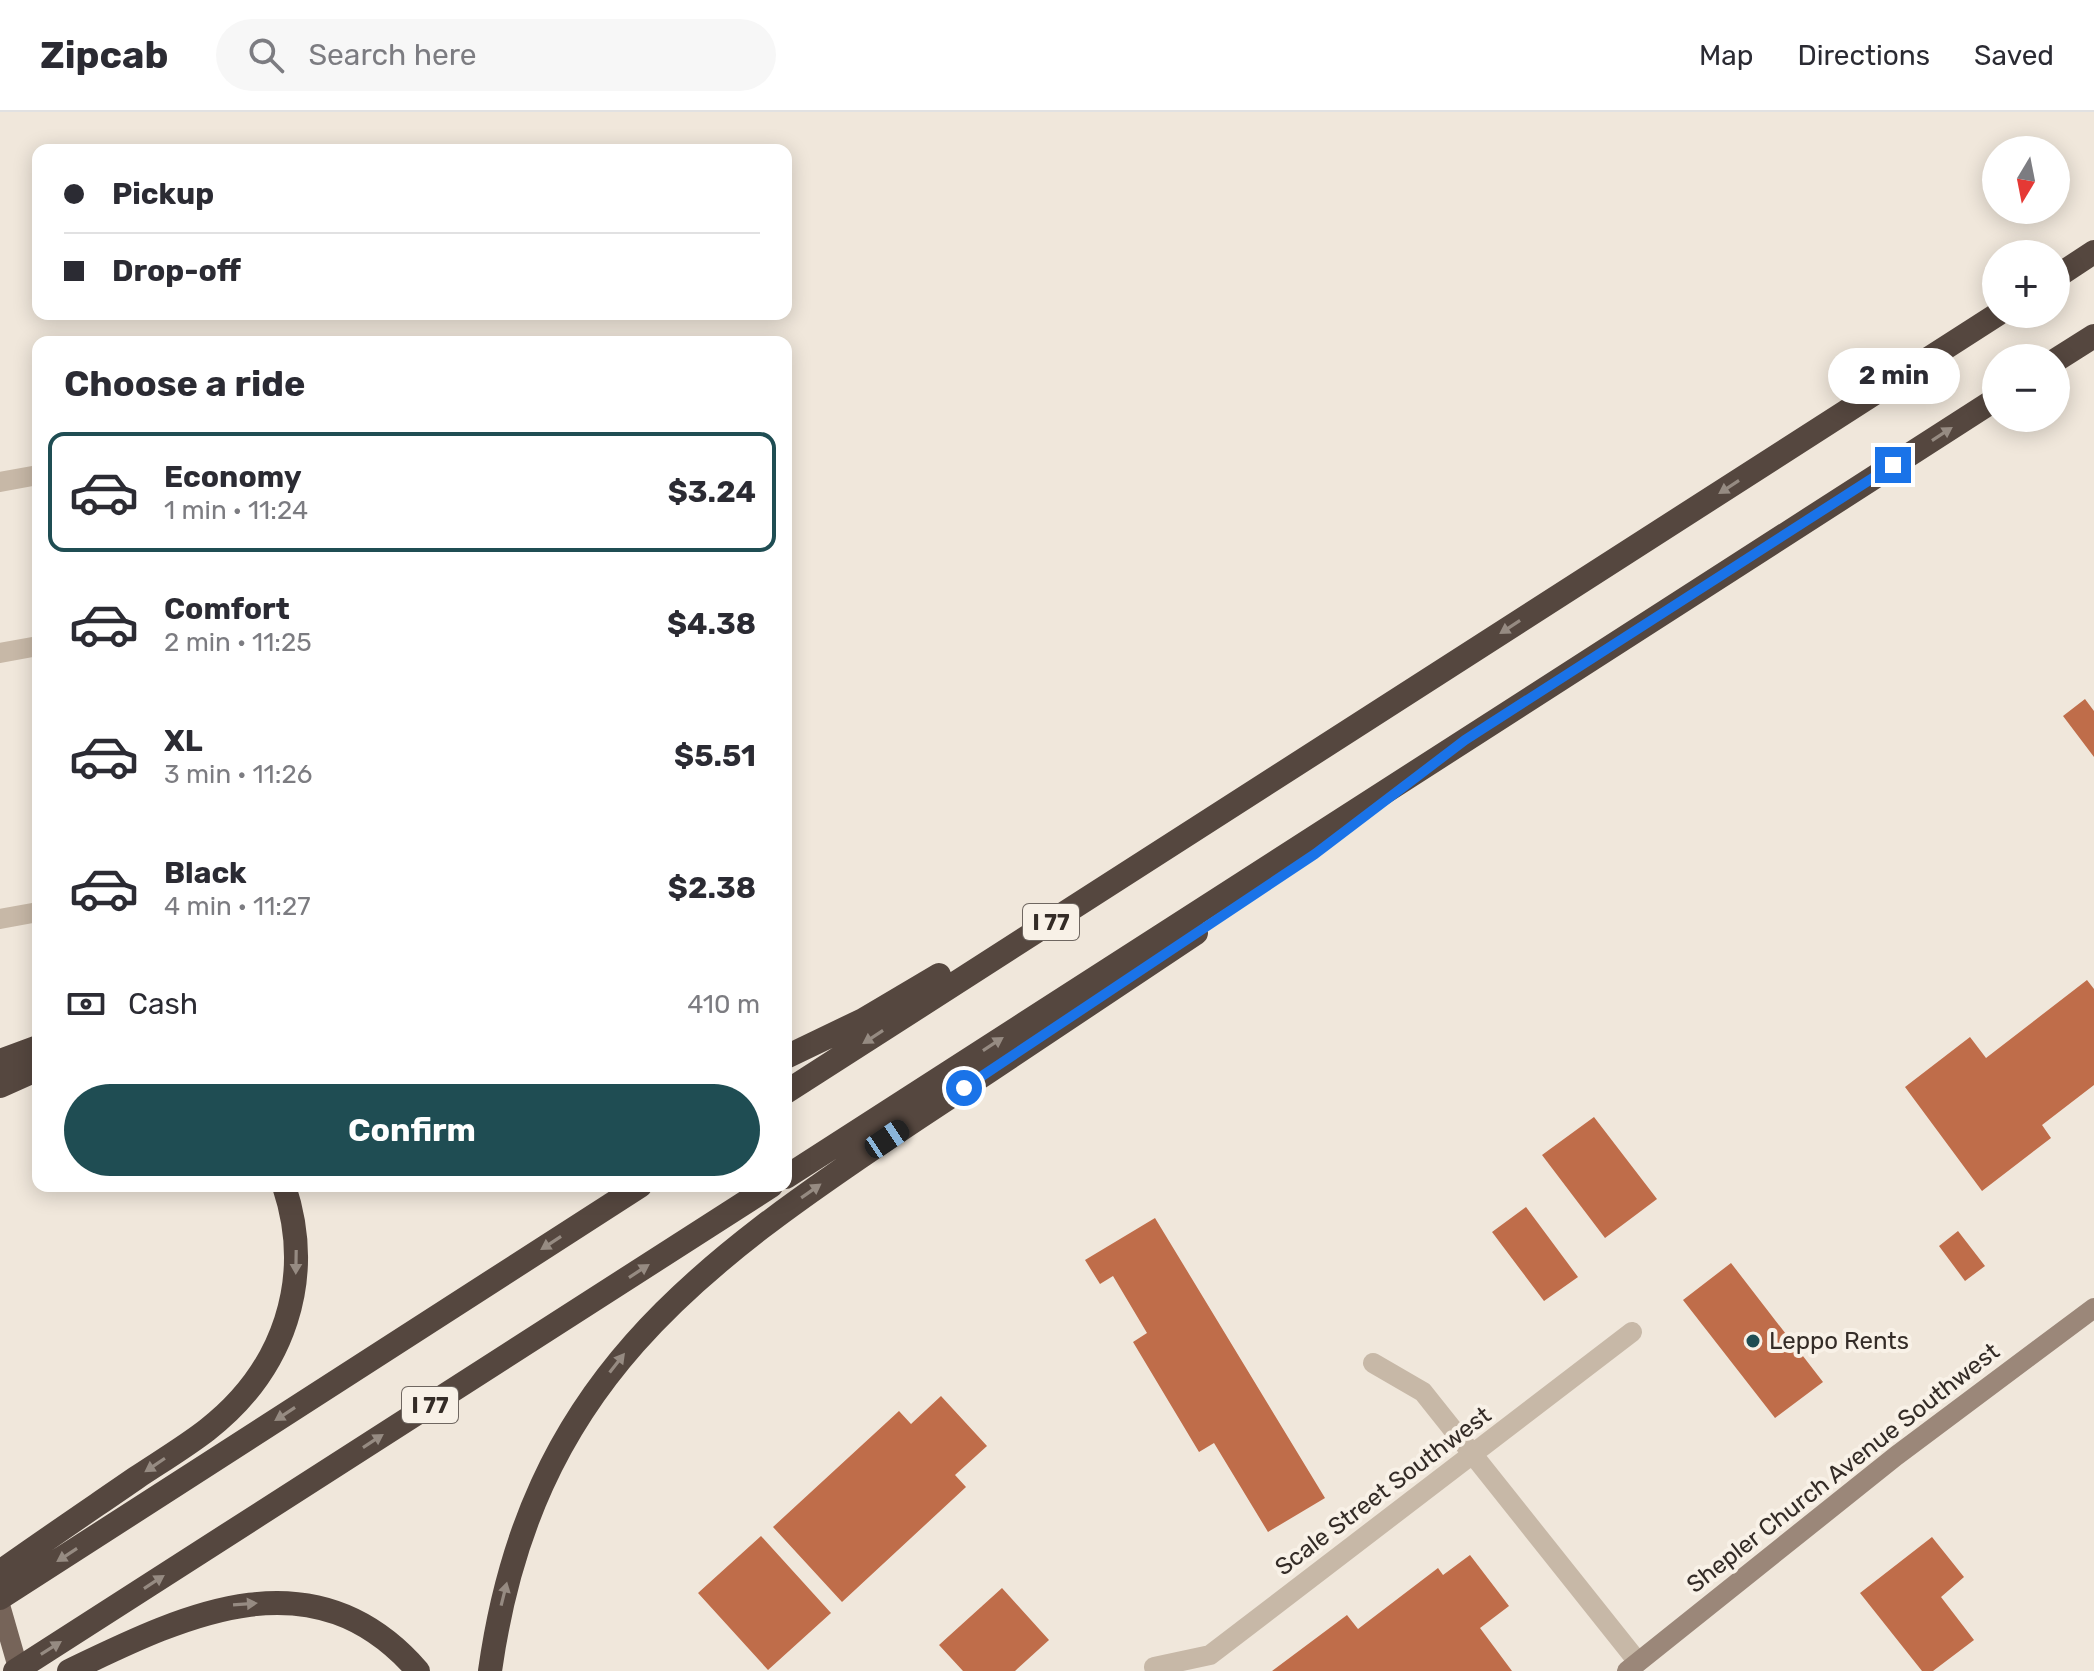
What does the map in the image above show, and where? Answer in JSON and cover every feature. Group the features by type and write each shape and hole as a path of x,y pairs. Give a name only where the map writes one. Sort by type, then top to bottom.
{"highway":[{"path":"2070,268 2094,252"},
{"name":"I 77","path":"792,1088 1982,324"},
{"path":"2070,351 2094,336"},
{"path":"792,1173 1982,408"},
{"path":"490,1671 513,1558 550,1465 601,1384 659,1314 723,1257 802,1197 1315,854 1465,740"},
{"path":"792,1054 909,994 1240,784 1316,753"},
{"path":"0,1061 32,1049"},
{"path":"0,1086 32,1072"},
{"path":"0,1572 207,1430 258,1380 274,1354 294,1298 296,1239 285,1192"},
{"path":"0,1598 631,1192"},
{"name":"I 77","path":"17,1671 762,1192"},
{"path":"69,1671 186,1618 233,1605 274,1603 328,1611 354,1621 400,1651 418,1671"}],"main road":[{"path":"0,1605 17,1671"}],"street":[{"path":"0,482 32,476"},
{"path":"0,653 32,647"},
{"path":"0,919 32,913"},
{"name":"Shepler Church Avenue Southwest","path":"1632,1666 1885,1464 2094,1308"},
{"name":"Scale Street Southwest","path":"1154,1667 1210,1655 1632,1332"},
{"path":"1373,1363 1423,1392 1475,1455 1632,1666"}],"building":[{"path":"2085,699 2094,711 2094,757 2063,716"},
{"path":"2087,980 2094,989 2094,1085 2042,1125 2051,1138 1982,1191 1905,1087 1970,1037 1986,1058"},
{"path":"1594,1117 1657,1199 1605,1238 1542,1155"},
{"path":"1526,1207 1578,1277 1544,1301 1492,1232"},
{"path":"1155,1218 1325,1498 1268,1532 1214,1443 1199,1452 1133,1342 1147,1333 1113,1276 1100,1284 1085,1260"},
{"path":"1958,1231 1985,1266 1965,1281 1939,1246"},
{"name":"Leppo Rents","path":"1731,1263 1823,1382 1775,1418 1683,1300"},
{"path":"941,1396 987,1446 955,1475 966,1487 842,1602 773,1527 899,1411 911,1424"},
{"path":"761,1536 831,1613 768,1670 698,1593"},
{"path":"1932,1537 1964,1577 1941,1597 1974,1640 1933,1671 1922,1671 1860,1593"},
{"path":"1470,1555 1509,1606 1480,1628 1512,1671 1272,1671 1347,1615 1358,1629 1438,1568 1443,1575"},
{"path":"1002,1588 1049,1640 1015,1671 963,1671 939,1645"}],"place":[{"name":"Leppo Rents","path":"1753,1341"}],"route":[{"path":"964,1088 1315,854 1465,740 1893,465"}]}
